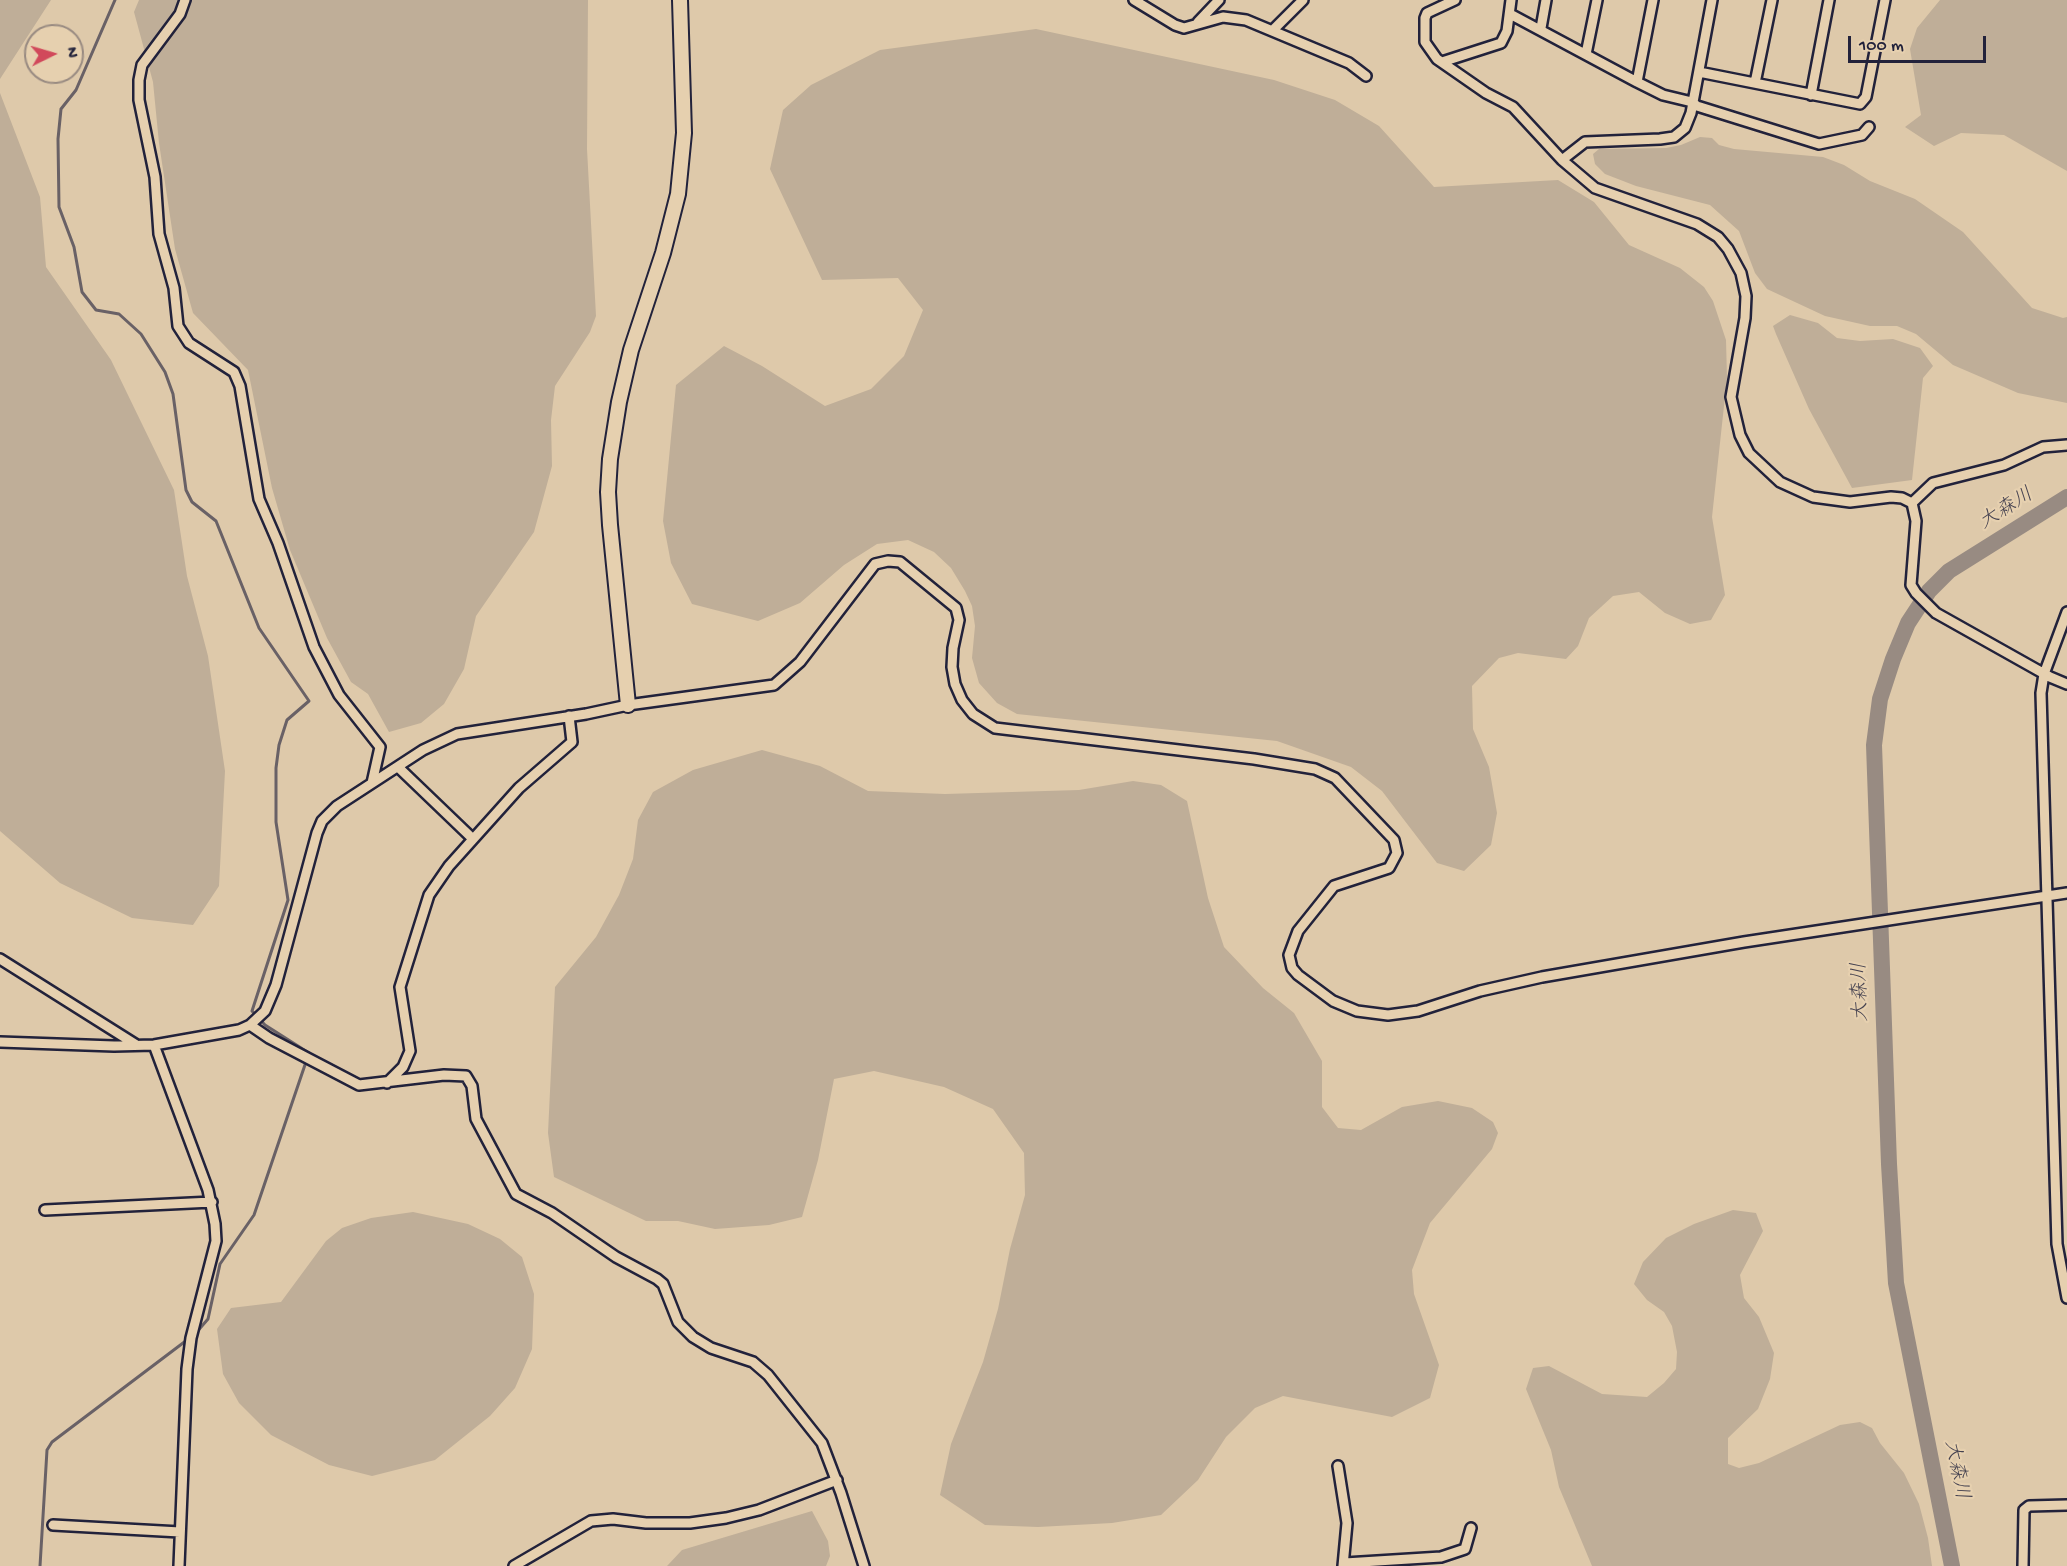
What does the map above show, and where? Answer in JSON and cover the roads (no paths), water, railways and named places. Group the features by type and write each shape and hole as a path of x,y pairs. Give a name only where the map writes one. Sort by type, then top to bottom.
{"street":[{"path":"185,0 180,14 142,65 139,100 155,177 159,234 174,288 178,326 189,343 234,372 240,386 259,499 278,543 314,647 339,695 380,747 372,783"},
{"path":"628,705 610,525 609,481 625,375 663,253 681,173 684,133 680,0"},
{"path":"1134,0 1174,25 1184,27 1223,17 1246,20 1348,63 1366,76"},
{"path":"1198,22 1219,0"},
{"path":"1273,30 1303,0"},
{"path":"1455,0 1427,13 1425,18 1427,47 1442,62 1486,93 1513,108 1562,160 1595,188 1697,224 1718,237 1728,249 1741,273 1746,296 1745,318 1732,383 1733,411 1749,453 1780,482 1820,499 1850,502 1891,497 1902,498 1912,503 1917,522 1911,585 1916,593 1928,606 2044,674 2067,684"},
{"path":"1442,62 1501,43 1508,32 1511,0"},
{"path":"1540,28 1546,0"},
{"path":"1587,54 1597,0"},
{"path":"1637,82 1653,0"},
{"path":"1562,160 1585,142 1674,137 1681,133 1689,121 1712,0"},
{"path":"1755,83 1772,0"},
{"path":"1810,95 1829,0"},
{"path":"1699,72 1860,104 1866,98 1885,0"},
{"path":"1510,14 1663,95 1692,102 1697,106 1819,144 1862,135 1869,127"},
{"path":"1912,503 1934,483 2004,465 2043,447 2067,445"},
{"path":"0,1042 154,1045 230,1032 250,1025 265,1011 276,986 322,821 338,806 431,746 457,734 628,705 774,685 800,662 875,564 882,561 900,562 956,608 959,620 952,667 955,684 962,700 983,722 1010,731 1254,759 1315,769 1335,778 1352,794 1394,840 1397,853 1394,861 1384,870 1334,886 1298,931 1289,955 1292,968 1298,975 1343,1006 1376,1015 1418,1011 1480,991 1542,977 2067,893"},
{"path":"2067,612 2044,674 2041,693 2057,1244 2067,1298"},
{"path":"387,1083 403,1066 410,1051 400,987 426,904 449,866 473,839 519,788 572,742 569,716"},
{"path":"398,766 473,839"},
{"path":"0,959 136,1044"},
{"path":"250,1025 359,1085 444,1075 466,1076 471,1086 476,1119 516,1194 552,1213 616,1257 657,1279 663,1284 678,1322 693,1336 711,1348 753,1362 768,1375 822,1443 837,1480 864,1566"},
{"path":"154,1045 212,1202 216,1242 191,1338 187,1369 179,1566"},
{"path":"45,1210 212,1202"},
{"path":"1338,1466 1347,1523 1344,1564 1441,1557 1466,1549 1471,1528"},
{"path":"514,1566 591,1521 614,1519 646,1523 690,1523 726,1518 759,1510 837,1480"},
{"path":"2023,1566 2024,1510 2029,1506 2067,1505"},
{"path":"53,1524 180,1532"}],"waterway":[{"path":"115,0 76,90 61,109 58,139 59,207 74,247 82,292 96,310 119,314 141,334 165,372 173,394 186,490 192,502 216,521 259,628 309,701 287,720 279,745 276,768 276,822 288,900 252,1011 265,1025 309,1053 254,1215 220,1264 208,1319 195,1334"},
{"name":"大森川","path":"1952,1566 1896,1283 1889,1164 1874,745 1880,699 1893,659 1908,623 1929,591 1949,571 2067,497"},
{"path":"40,1566 47,1450 52,1442 187,1340"}]}
